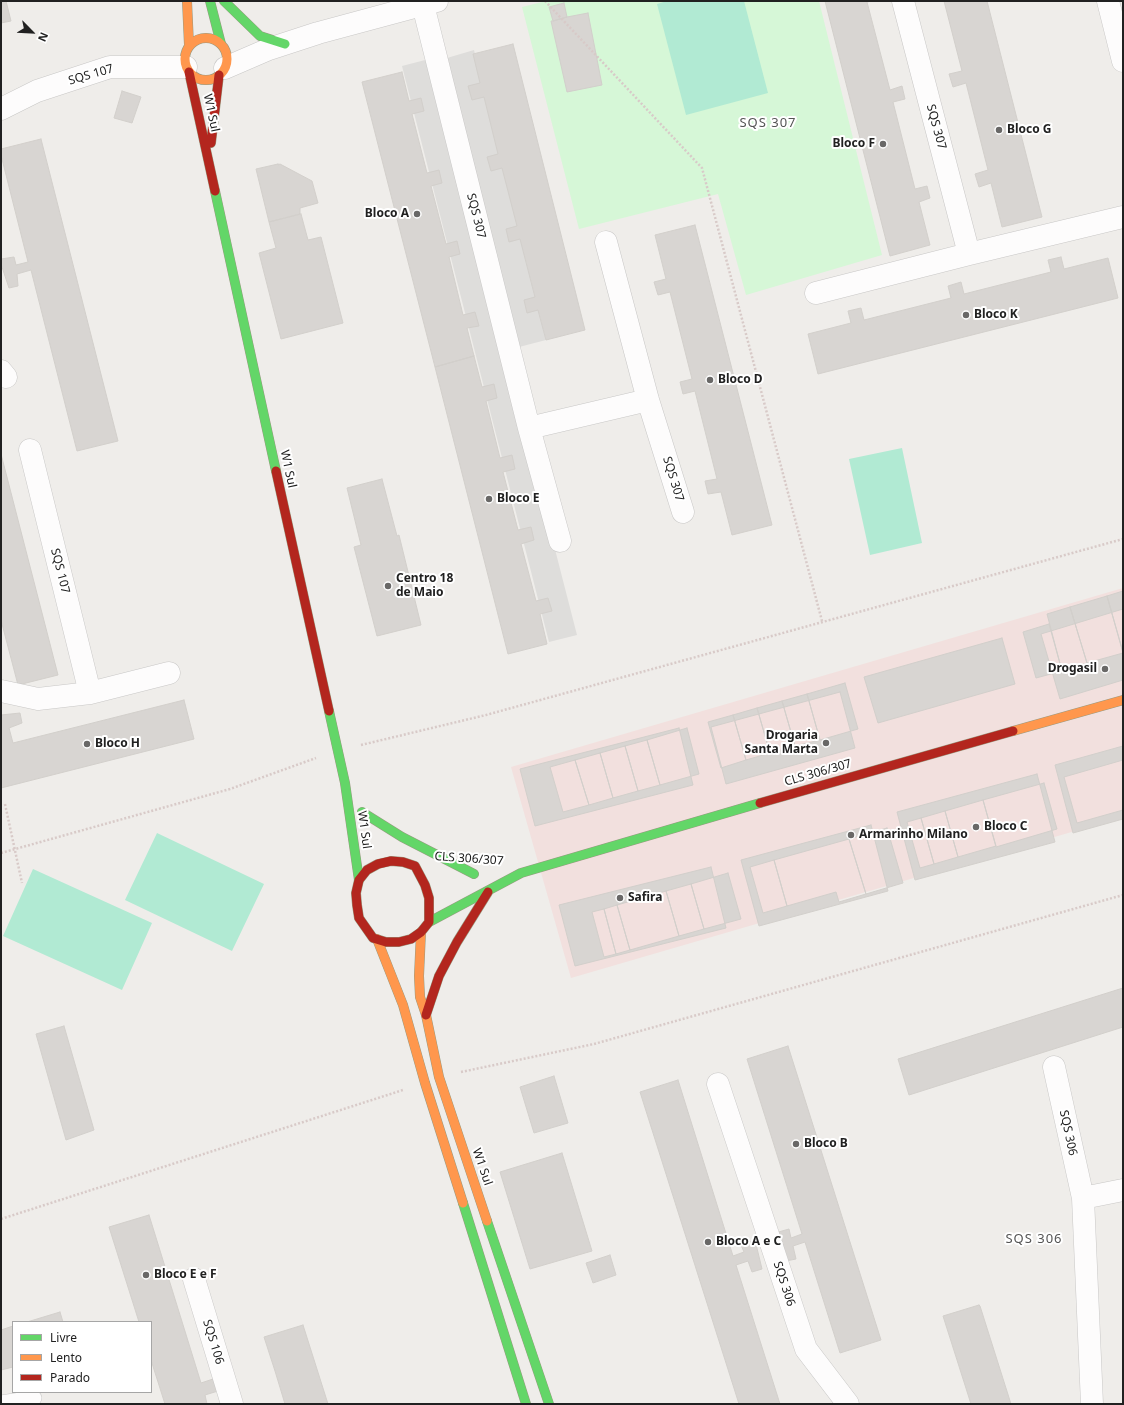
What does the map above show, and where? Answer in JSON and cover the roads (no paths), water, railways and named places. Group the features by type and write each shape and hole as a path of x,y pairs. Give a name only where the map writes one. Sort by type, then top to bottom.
{"street":[{"path":"187,1 189,45 185,59 188,69 194,77 206,80 213,79 223,60 214,39 205,38 196,40 189,45"},
{"name":"W1 Sul","path":"209,160 223,60 210,1"},
{"path":"224,1 260,36 277,47"},
{"name":"SQS 307","path":"903,1 969,254"},
{"path":"1108,1 1123,61"},
{"name":"SQS 307","path":"223,60 277,47 318,33 430,3 529,428 560,541"},
{"name":"SQS 107","path":"1,109 38,91 110,67 188,69"},
{"name":"W1 Sul","path":"188,69 345,783 359,880"},
{"path":"816,293 1123,217"},
{"name":"SQS 307","path":"606,242 648,400 683,512"},
{"path":"529,428 648,400"},
{"name":"SQS 107","path":"30,450 90,693"},
{"path":"1,691 38,699 90,693 169,673"},
{"name":"CLS 306/307","path":"429,922 521,873 535,868 876,769 1123,700"},
{"name":"W1 Sul","path":"345,783 362,812 380,834"},
{"name":"CLS 306/307","path":"362,812 402,837 478,874 445,870"},
{"path":"394,851 403,862"},
{"path":"391,860 403,862 415,866 425,885 429,898 429,922 421,932 411,939 399,942 386,942 374,938 359,918 356,893 359,880 367,870 378,864 391,860"},
{"name":"CLS 306/307","path":"415,866 430,868"},
{"name":"CLS 306/307","path":"498,873 521,873"},
{"path":"426,1015 439,976 457,942 490,890"},
{"name":"W1 Sul","path":"421,932 419,976 420,997 426,1015 439,1077 549,1404"},
{"path":"377,939 403,1005 424,1083 526,1404"},
{"name":"SQS 306","path":"1054,1067 1083,1198 1092,1404"},
{"name":"SQS 306","path":"718,1084 806,1349 848,1404"},
{"path":"1083,1198 1123,1190"},
{"name":"SQS 106","path":"194,1279 232,1404"}],"lane":[{"path":"1,1403 34,1398"}],"place":[{"name":"Bloco G","path":"999,130"},
{"name":"Bloco F","path":"883,144"},
{"name":"Bloco A","path":"417,214"},
{"name":"Bloco K","path":"966,315"},
{"name":"Bloco D","path":"710,380"},
{"name":"Bloco E","path":"489,499"},
{"name":"Centro 18 de Maio","path":"388,586"},
{"name":"Drogasil","path":"1105,669"},
{"name":"Drogaria Santa Marta","path":"826,743"},
{"name":"Bloco H","path":"87,744"},
{"name":"Bloco C","path":"976,827"},
{"name":"Armarinho Milano","path":"851,835"},
{"name":"Safira","path":"620,898"},
{"name":"Bloco B","path":"796,1144"},
{"name":"Bloco A e C","path":"708,1242"},
{"name":"Bloco E e F","path":"146,1275"}],"district":[{"name":"SQS 307","path":"768,123"},
{"name":"SQS 306","path":"1034,1239"}]}
